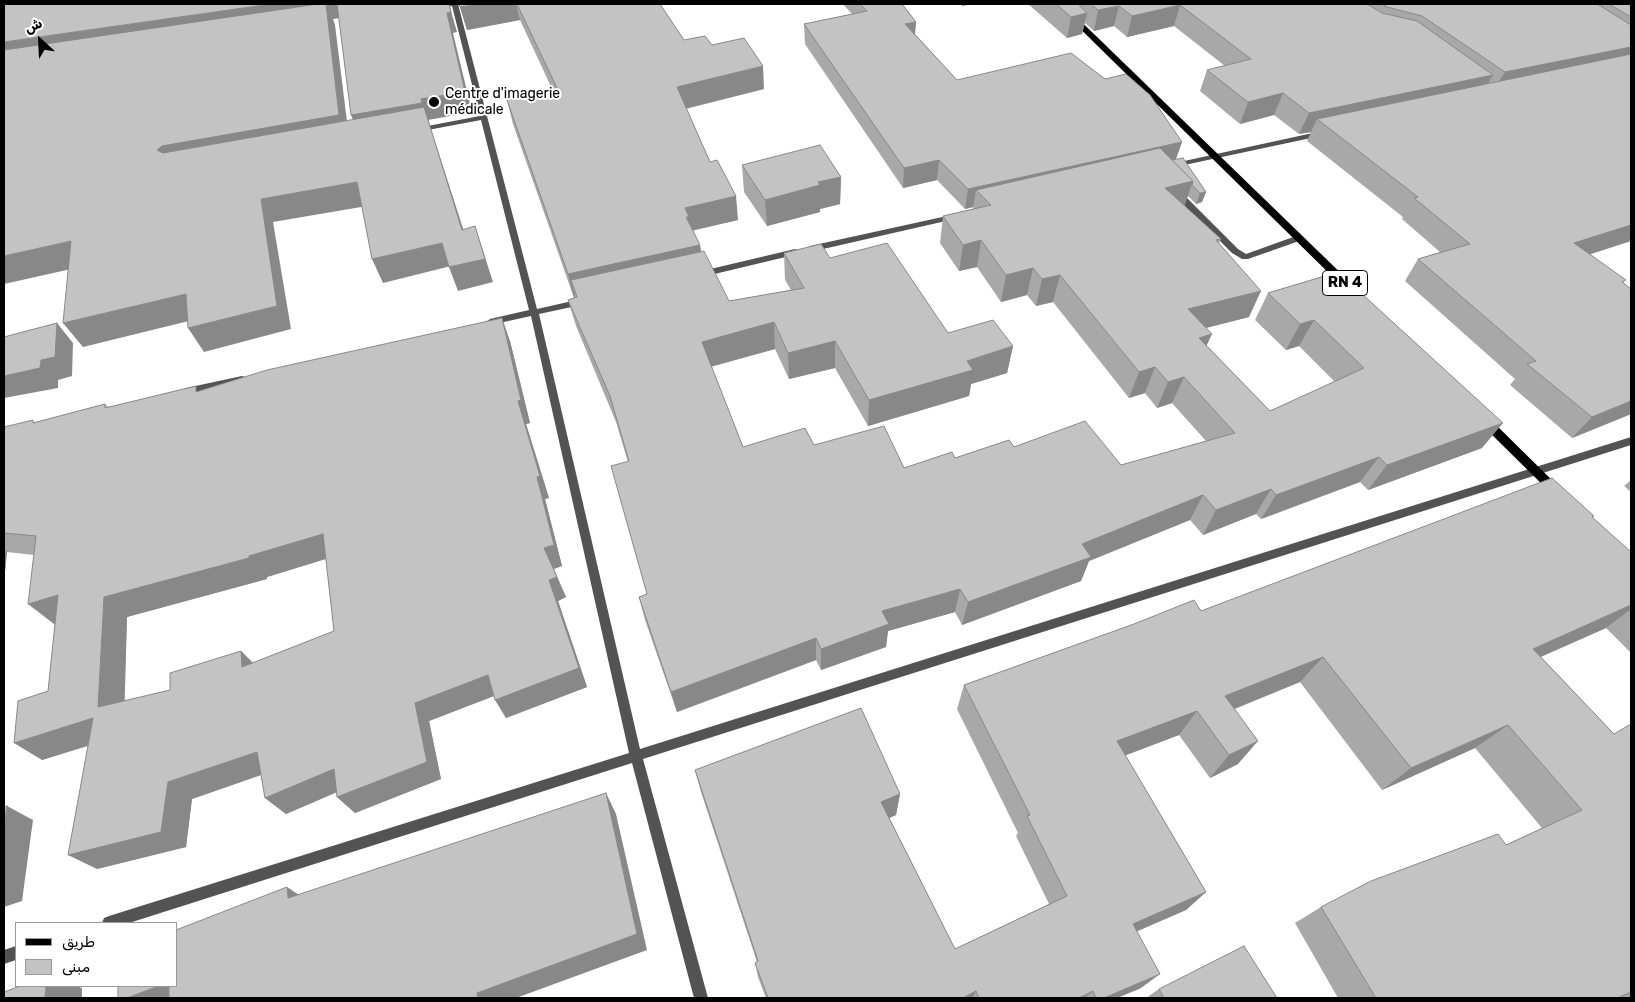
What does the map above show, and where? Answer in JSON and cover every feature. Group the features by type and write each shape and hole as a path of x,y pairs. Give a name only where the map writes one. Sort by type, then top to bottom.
{"main road":[{"name":"RN 4","path":"1059,4 1355,293"},
{"path":"1473,410 1563,498"}],"street":[{"path":"426,8 455,4 534,312 636,756 701,998"},
{"path":"410,131 483,118"},
{"path":"1163,168 1330,132"},
{"path":"1167,184 1235,251 1245,257 1299,238"},
{"path":"689,277 970,212"},
{"path":"476,326 592,299"},
{"path":"177,393 254,376"},
{"path":"112,922 1631,441"}],"building":[{"path":"4,4 271,4 4,42"},
{"path":"326,4 339,115 162,146 157,150 163,153 424,107 462,230 475,226 485,259 449,267 442,243 372,259 357,182 261,199 277,306 188,328 186,294 63,323 71,241 4,256 4,50"},
{"path":"337,4 449,4 451,12 447,13 465,92 421,99 422,103 351,115"},
{"path":"459,4 479,4 460,7"},
{"path":"517,4 660,4 684,40 705,36 712,45 744,38 763,66 677,87 710,162 717,160 736,196 685,208 689,217 686,217 700,245 568,274 507,100 558,90"},
{"path":"860,4 902,4 916,22 905,24 957,80 1071,53 1105,79 1126,74 1150,95 1182,142 968,189 939,160 904,168 804,24 867,11"},
{"path":"1056,4 1078,4 1087,13 1071,17"},
{"path":"1091,4 1367,4 1382,13 1417,21 1493,75 1309,113 1283,93 1248,102 1207,70 1251,59 1180,5 1132,16 1119,6 1098,10"},
{"path":"1381,4 1597,4 1631,25 1631,47 1505,72 1422,16"},
{"path":"1609,4 1631,4 1631,17"},
{"path":"1631,54 1631,225 1574,243 1626,280 1622,282 1631,289 1631,401 1592,417 1527,364 1536,361 1418,259 1470,244 1414,198 1418,197 1317,119"},
{"path":"820,145 841,177 818,182 820,185 765,200 742,165"},
{"path":"1160,148 1193,181 1165,188 1221,239 1216,240 1261,291 1188,309 1212,334 1199,338 1270,411 1364,368 1314,320 1300,324 1268,293 1338,272 1503,423 1387,465 1379,457 1276,495 1271,489 1216,510 1203,495 1082,544 1091,557 968,602 960,589 882,611 889,624 821,649 816,638 671,692 639,597 647,594 611,466 629,461 610,396 568,300 577,297 571,280 704,251 729,301 804,288 784,253 821,244 830,258 887,243 948,333 993,320 1013,346 967,361 973,370 869,400 835,341 788,353 774,322 702,342 743,447 805,428 814,445 884,426 904,468 952,452 955,458 1009,440 1014,447 1085,421 1121,465 1235,433 1184,377 1168,382 1155,367 1139,372 1060,275 1042,279 1033,268 1006,275 981,240 963,245 943,216 991,205 976,190"},
{"path":"1183,158 1206,192 1200,193 1192,185 1193,181 1172,160"},
{"path":"502,318 521,400 518,401 540,476 537,477 554,545 544,548 557,577 549,580 579,668 495,700 488,675 415,703 427,762 337,797 334,769 265,798 257,752 168,782 161,832 68,855 93,718 14,743 18,701 48,691 58,595 28,604 36,536 4,533 4,427 33,420 33,423 105,404 105,408 196,386 196,392 267,370","holes":["323,534 334,631 242,667 241,651 170,673 170,690 98,707 104,597 249,558 249,556"]},
{"path":"57,323 55,357 41,360 40,368 4,376 4,337"},
{"path":"1552,478 1631,552 1631,605 1533,649 1614,734 1631,724 1631,992 1617,998 1376,998 1321,907 1371,881 1498,834 1506,845 1582,810 1508,725 1411,768 1323,657 1225,696 1258,741 1229,755 1197,711 1117,741 1206,892 1133,924 1160,974 1104,998 1096,998 1093,991 1079,998 979,998 976,991 963,998 768,998 755,963 758,961 695,770 861,708 900,794 881,802 955,949 1067,896 1027,816 1030,815 964,685 1134,624 1194,600 1201,611"},
{"path":"606,793 637,934 477,993 478,998 169,998 169,987 178,987 178,929 287,887 288,898"},
{"path":"7,806 4,826 4,807"},
{"path":"1244,946 1277,998 1164,998 1159,989"},
{"path":"17,987 46,987 45,998 4,998 4,992"},
{"path":"118,987 155,987 127,998 118,998"}],"place":[{"name":"Centre d'imagerie médicale","path":"434,102"}]}
